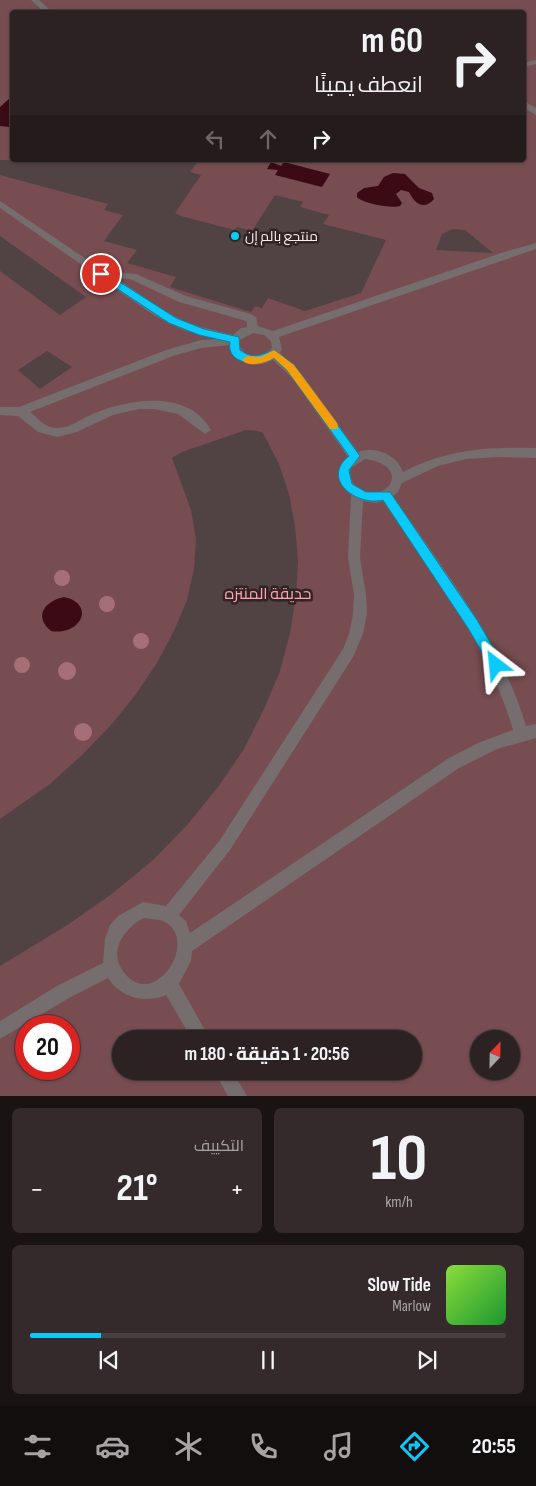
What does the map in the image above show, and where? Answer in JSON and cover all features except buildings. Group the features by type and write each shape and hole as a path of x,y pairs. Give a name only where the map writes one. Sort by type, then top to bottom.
{"lane":[{"path":"35,0 46,10"},
{"path":"0,204 172,321 202,332 235,340"},
{"path":"273,335 510,253 536,246"},
{"path":"101,274 132,276 183,299 247,317 252,320 253,330"},
{"path":"0,411 21,411 170,352 201,344 235,340 245,331 267,332 273,335 278,344 274,354 262,360 247,360 236,352 235,340"},
{"path":"274,354 297,376 355,456"},
{"path":"21,411 28,415 42,430 56,433 72,430 110,411 127,407 159,404 187,412 198,420 205,430"},
{"path":"399,479 421,467 444,458 469,453 536,453"},
{"path":"370,454 385,457 393,463 398,471 399,479 393,491 376,498 356,493 349,487 344,479 344,470 348,462 355,456 370,454"},
{"path":"169,915 225,845 348,652 356,634 360,614 360,595 354,558 356,493"},
{"path":"186,946 454,763 484,746 529,732 512,701 489,650 386,495"},
{"path":"143,910 156,910 169,915 181,928 186,946 185,960 178,974 169,984 147,992 135,991 121,981 112,967 110,952 113,938 120,925 131,915 143,910"},
{"path":"0,1031 63,992 112,967"},
{"path":"169,984 197,1030"},
{"path":"228,1080 238,1096"}],"green space":[{"name":"حديقة المنتزه","path":"0,0 536,0 536,1096 0,1096"}],"shaded area":[{"path":"10,98 10,129 9,127 0,126 0,107"},
{"path":"271,162 281,166 284,162 330,174 322,187 275,175 278,170 267,169"},
{"path":"393,173 405,174 419,188 432,193 434,199 427,205 423,205 416,202 409,192 401,190 396,194 402,203 400,206 391,207 371,203 357,197 357,193 364,188 378,186 384,177"},
{"path":"64,597 80,606 81,618 70,629 51,631 43,620 42,615 51,602"}],"slow traffic":[{"path":"247,360 262,360 274,354 283,360 291,368 333,426"}],"place":[{"name":"منتجع بالم إن","path":"235,236"}],"route":[{"path":"101,274 172,321 202,332 235,339 234,347 240,357 254,361 269,358 274,354 283,360 297,376 355,456 348,462 344,470 344,479 349,487 356,493 366,497 376,498 386,495 489,650 496,665"}]}
